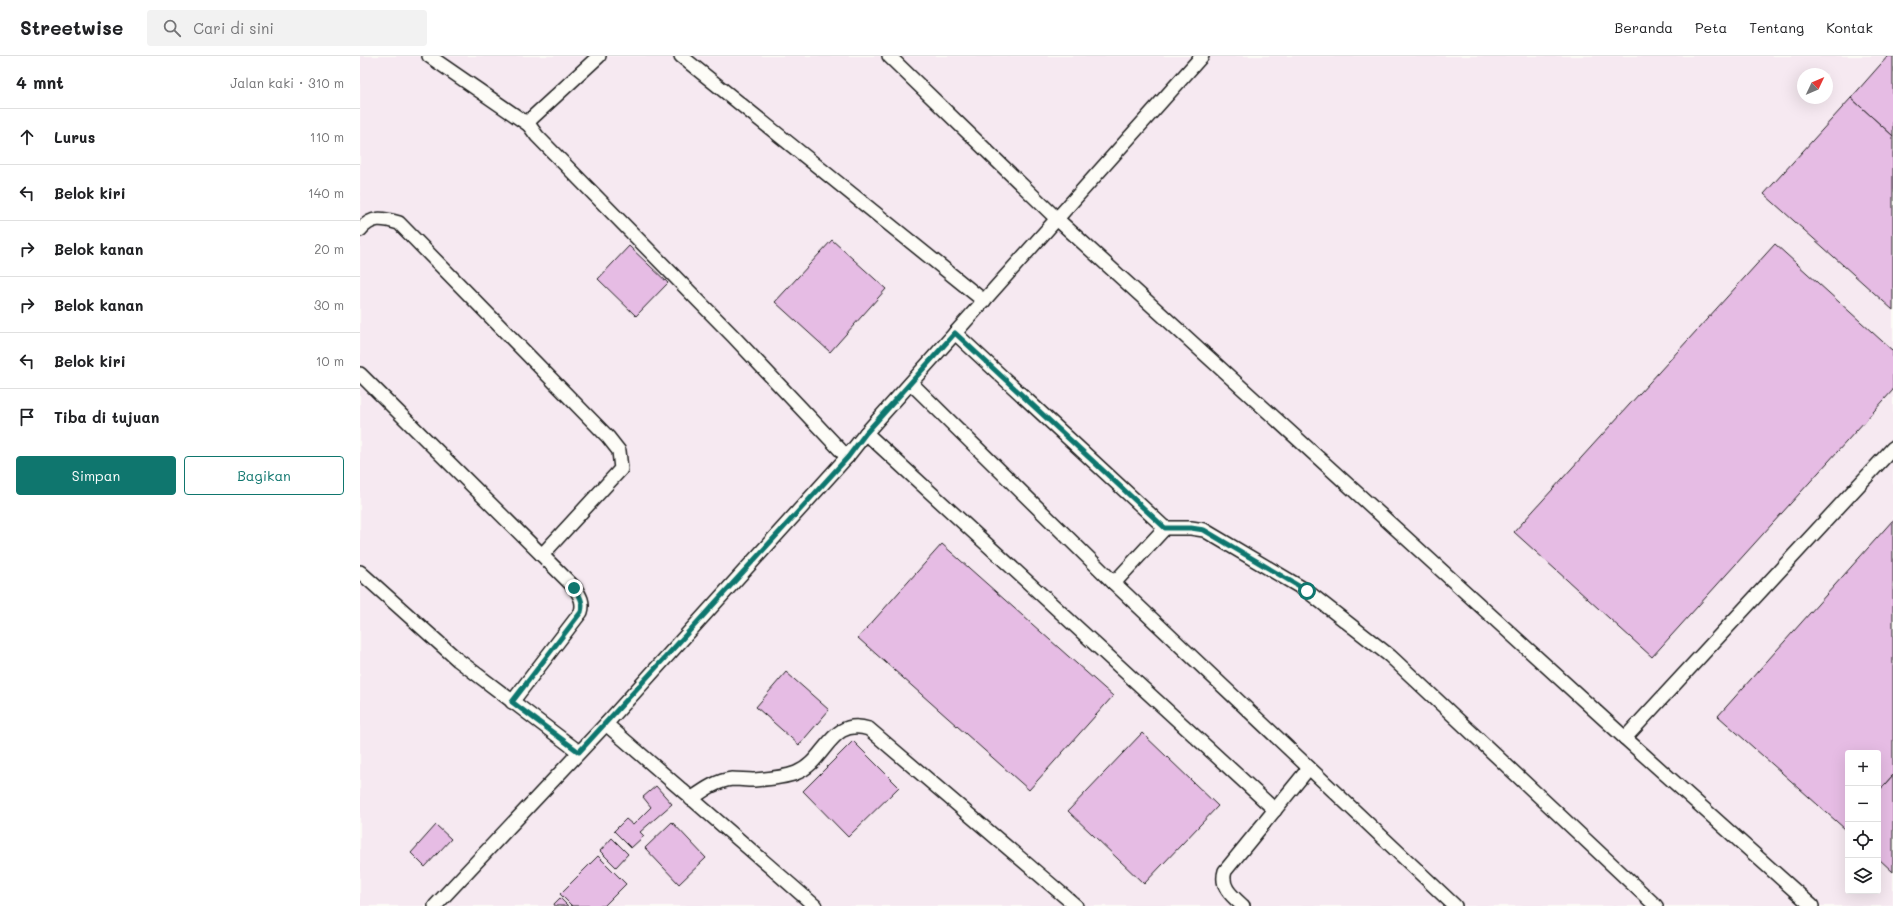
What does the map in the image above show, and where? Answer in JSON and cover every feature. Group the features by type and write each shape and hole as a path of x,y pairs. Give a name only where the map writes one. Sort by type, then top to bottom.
{"lane":[{"path":"429,56 529,125 537,136 734,336 848,457"},
{"path":"529,125 530,120 534,116 599,56"},
{"path":"681,56 984,301"},
{"path":"890,56 1056,219 1625,738 1812,906"},
{"path":"435,906 606,724 848,457 866,433 910,383 1202,56"},
{"path":"360,230 367,222 384,218 399,223 608,437 619,451 621,468 542,555"},
{"path":"955,333 1165,528 1191,528 1204,530 1307,591 1390,656 1656,906"},
{"path":"360,374 542,555 574,588 582,600 583,606 581,612 512,702"},
{"path":"910,383 1114,583 1455,906"},
{"path":"866,433 1275,810"},
{"path":"1625,738 1893,448"},
{"path":"1114,583 1165,528"},
{"path":"360,572 458,660 579,752"},
{"path":"606,724 815,906"},
{"path":"691,799 711,785 732,779 754,780 797,773 813,761 844,728 858,726 869,729 1076,906"},
{"path":"1243,906 1227,891 1224,881 1225,871 1309,768"}],"shaded area":[{"path":"360,56 1893,56 1893,906 360,906"}],"building":[{"path":"1888,56 1893,56 1893,136 1851,98"},
{"path":"1851,98 1893,136 1893,310 1764,194"},
{"path":"832,240 886,289 830,352 775,302"},
{"path":"1775,244 1893,351 1893,390 1652,657 1514,532"},
{"path":"629,246 668,283 636,316 598,279"},
{"path":"1893,520 1893,775 1881,789 1881,750 1845,750 1845,829 1718,716"},
{"path":"942,544 1113,696 1029,790 858,638"},
{"path":"786,672 829,710 799,745 756,707"},
{"path":"1142,733 1218,806 1144,884 1068,811"},
{"path":"853,741 899,787 848,837 803,791"},
{"path":"1893,775 1893,872 1881,861 1881,789"},
{"path":"656,786 672,804 640,832 644,836 631,848 614,831 626,819 633,825 651,807 643,797"},
{"path":"672,822 706,858 679,884 645,848"},
{"path":"436,825 451,839 425,867 411,853"},
{"path":"612,838 628,854 616,867 600,851"},
{"path":"598,856 626,884 604,906 572,906 560,894"},
{"path":"560,898 568,906 555,906 554,904"}],"route":[{"path":"574,588 582,600 583,606 581,612 512,702 579,752 848,457 866,433 955,333 1165,528 1191,528 1204,530 1307,591"}]}
